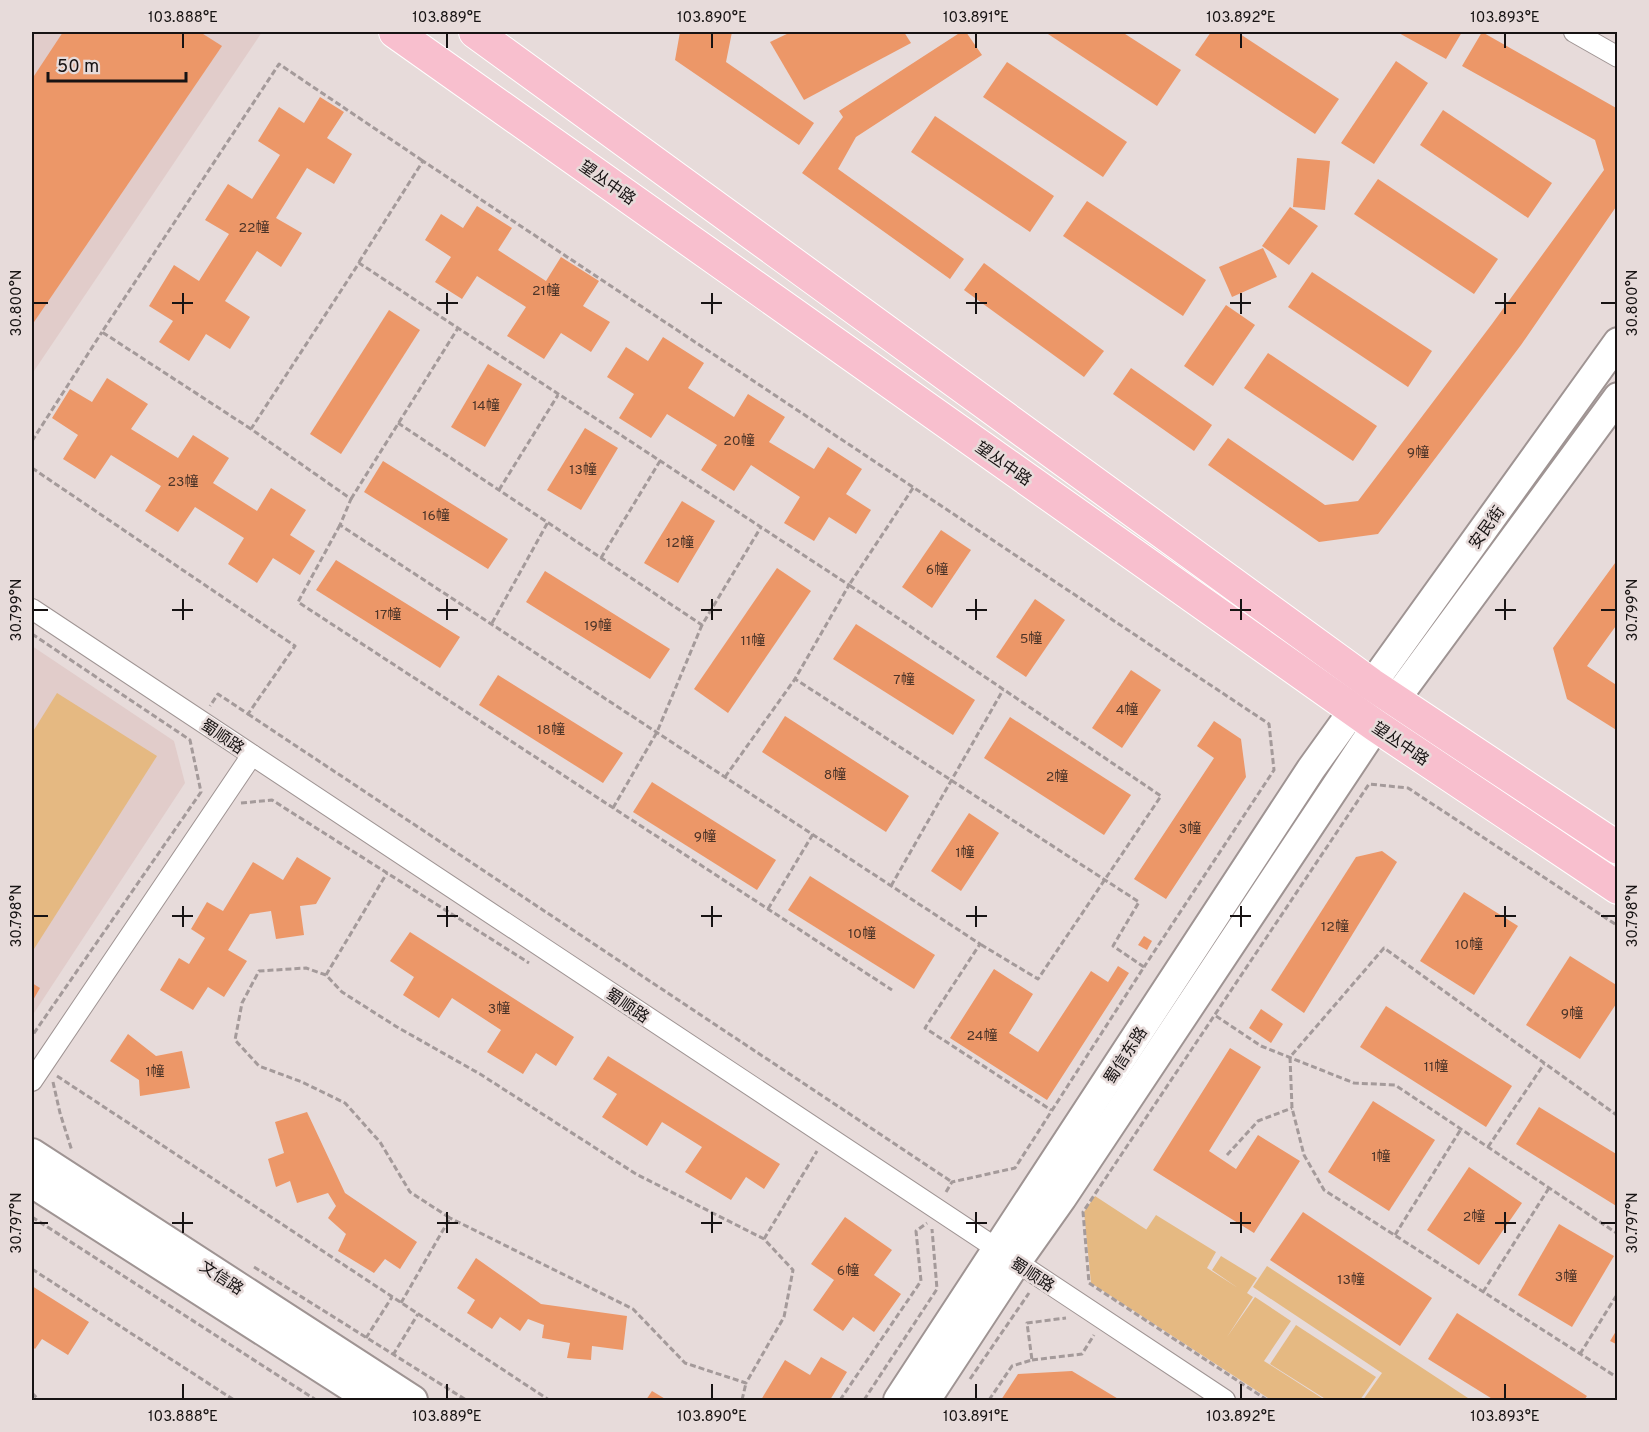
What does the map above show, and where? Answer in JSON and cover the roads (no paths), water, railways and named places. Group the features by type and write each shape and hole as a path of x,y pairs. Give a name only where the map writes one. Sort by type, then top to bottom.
{"main road":[{"name":"望丛中路","path":"396,32 1364,718 1617,888"},
{"name":"望丛中路","path":"475,32 1383,692 1617,848"},
{"name":"安民街","path":"1383,692 1617,342"},
{"name":"安民街","path":"1364,718 1617,397"},
{"name":"蜀信东路","path":"926,1401 1007,1257 1311,769 1364,718"},
{"name":"文信路","path":"32,1153 413,1401"},
{"path":"32,1183 371,1401"},
{"name":"蜀信东路","path":"898,1401 1007,1257"}],"street":[{"path":"1574,32 1617,57"},
{"name":"蜀顺路","path":"32,609 1225,1401"},
{"path":"32,1081 252,755"}]}
